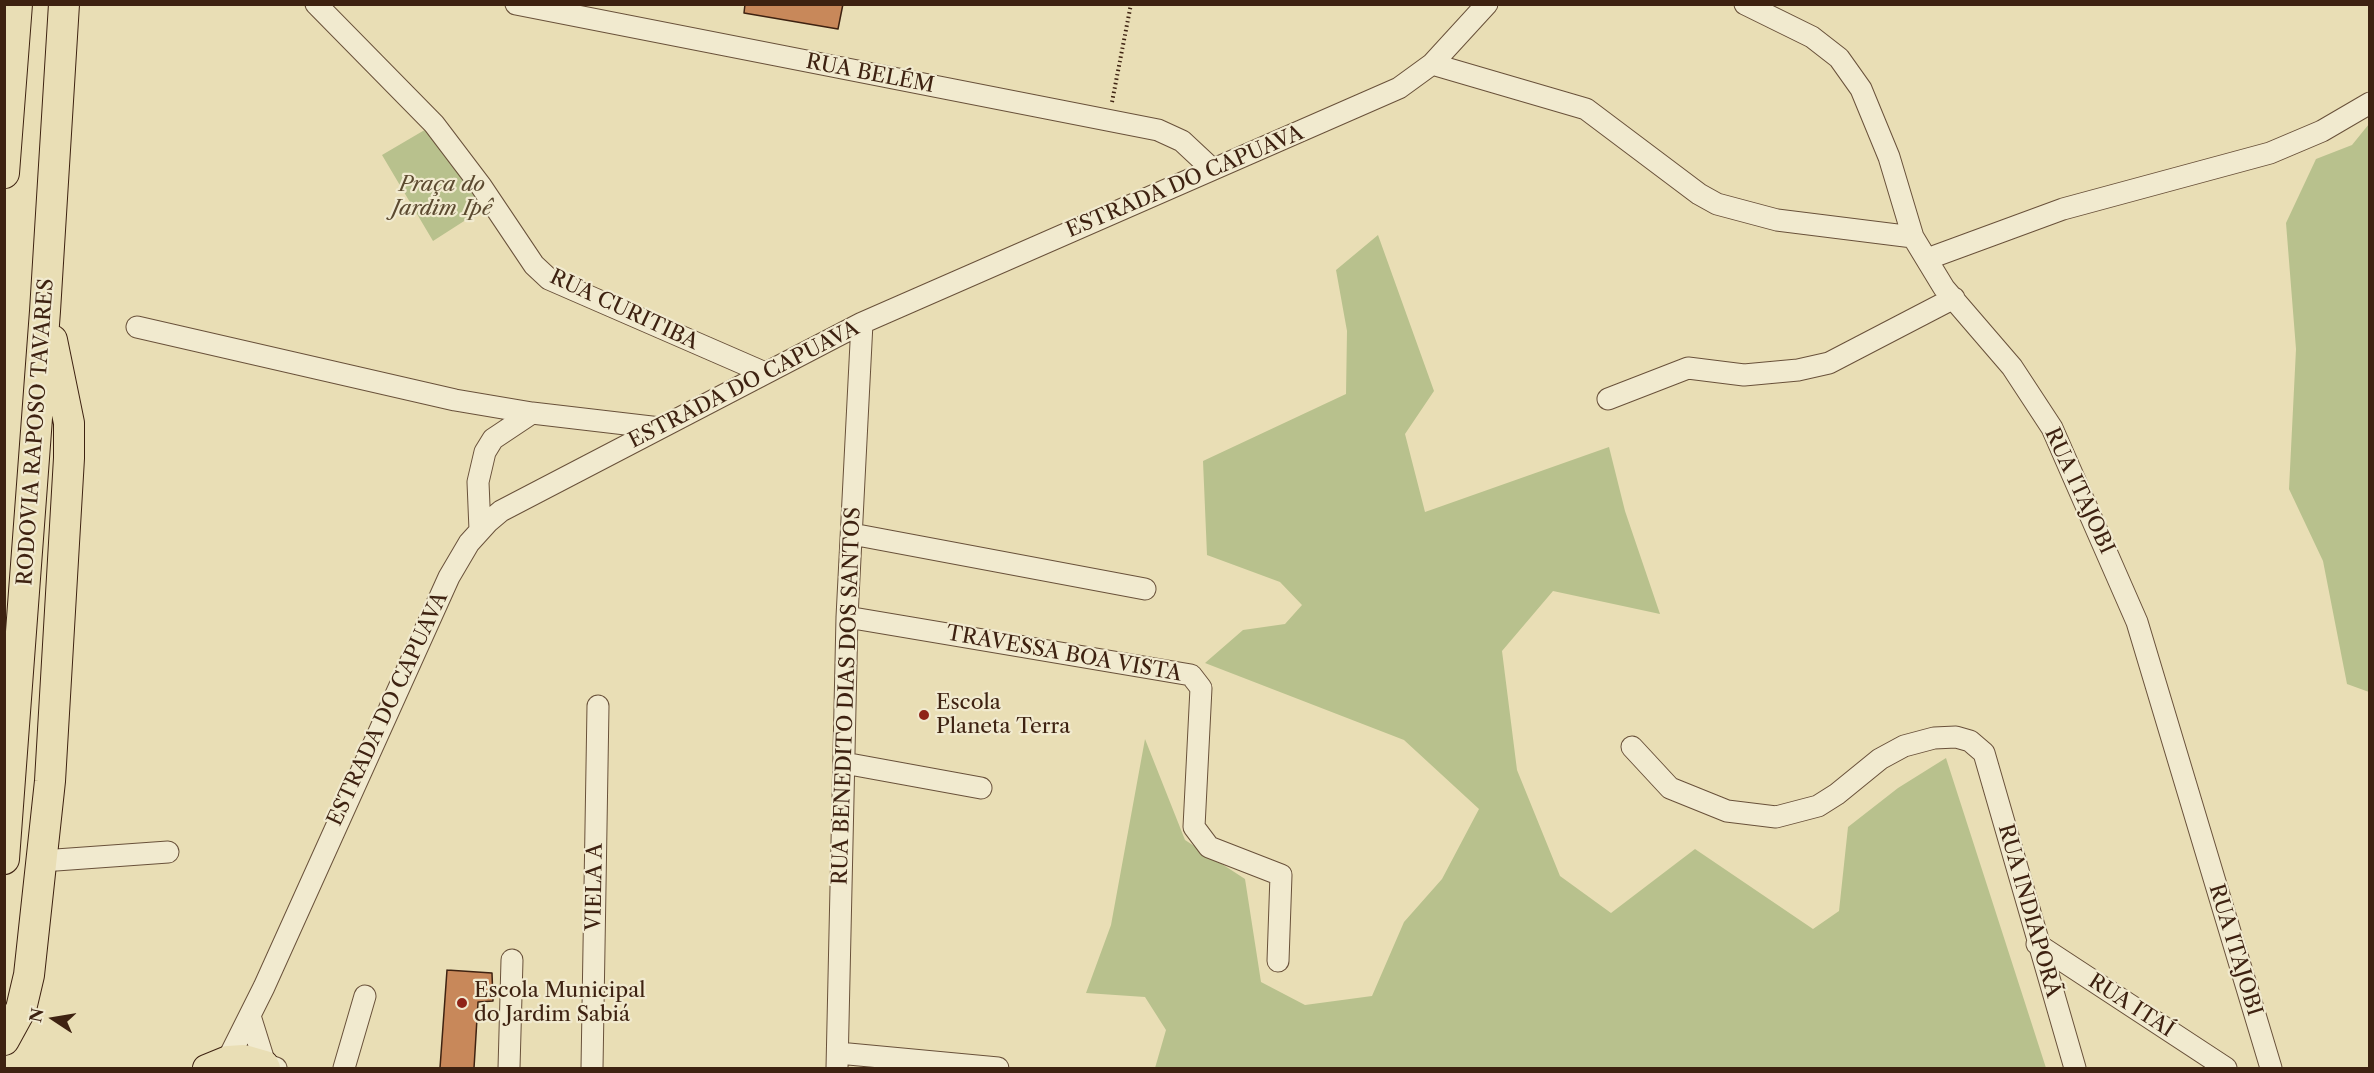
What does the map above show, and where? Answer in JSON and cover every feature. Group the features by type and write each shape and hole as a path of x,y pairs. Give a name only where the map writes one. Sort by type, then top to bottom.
{"highway":[{"path":"4,173 16,4"},
{"name":"RODOVIA RAPOSO TAVARES","path":"4,859 45,311 64,4"},
{"path":"4,1040 21,1009 29,975 42,861 50,782 69,458 69,423 45,311"}],"main road":[{"path":"4,67 16,4"},
{"path":"221,1065 252,1059 270,1067"}],"street":[{"name":"RUA CURITIBA","path":"316,4 434,124 481,186 534,265 549,279 765,373"},
{"name":"RUA BELÉM","path":"516,4 1108,120 1169,134 1182,141 1212,169"},
{"name":"ESTRADA DO CAPUAVA","path":"221,1065 250,1016 448,577 469,543 501,511 862,324 1388,93 1432,64 1487,4"},
{"name":"RUA ITAJOBI","path":"1745,4 1812,37 1839,58 1861,89 1889,157 1913,237 1944,288 2012,367 2052,428 2137,622 2271,1068"},
{"path":"1432,64 1586,109 1699,194 1717,204 1777,220 1913,237"},
{"path":"1927,259 2063,209 2270,153 2322,131 2370,103"},
{"path":"1608,399 1688,369 1744,375 1798,370 1829,363 1954,298"},
{"name":"RUA BENEDITO DIAS DOS SANTOS","path":"837,1061 847,617 862,324"},
{"path":"137,327 455,400 532,413 660,428"},
{"path":"480,530 478,482 485,452 493,440 532,413"},
{"path":"852,534 1145,589"},
{"name":"TRAVESSA BOA VISTA","path":"847,617 1191,675 1202,688 1194,827 1209,847 1281,875 1278,960"},
{"name":"VIELA A","path":"592,1068 598,706"},
{"name":"RUA INDIAPORÃ","path":"1632,747 1670,788 1727,812 1776,818 1818,806 1837,794 1880,759 1905,746 1934,738 1956,737 1970,741 1984,753 2037,944 2075,1068"},
{"path":"844,763 981,788"},
{"path":"42,861 168,852"},
{"name":"RUA ITAÍ","path":"2037,944 2226,1068"},
{"path":"509,1068 512,960"},
{"path":"344,1068 365,996"},
{"path":"250,1016 270,1067"},
{"path":"837,1061 998,1068"}],"path":[{"path":"1108,120 1131,4"}],"green space":[{"path":"2369,124 2369,692 2347,684 2323,561 2289,489 2296,349 2286,223 2316,159 2352,145"},
{"name":"Praça do Jardim Ipê","path":"428,128 486,207 433,241 382,155"},
{"path":"1378,235 1434,391 1405,434 1425,512 1609,447 1625,511 1660,614 1553,591 1502,651 1517,770 1560,876 1611,913 1695,849 1813,929 1839,911 1848,827 1898,788 1946,758 2046,1068 1155,1068 1166,1030 1145,997 1086,993 1111,925 1145,739 1185,840 1245,879 1261,982 1305,1005 1372,996 1404,922 1442,879 1479,809 1404,740 1205,663 1243,630 1285,624 1302,605 1280,582 1207,555 1203,461 1346,394 1347,331 1336,270"}],"building":[{"path":"745,4 843,4 838,29 744,13"},
{"path":"447,970 492,973 493,1001 478,1002 474,1068 440,1068"}],"place":[{"name":"Escola Planeta Terra","path":"924,715"},
{"name":"Escola Municipal do Jardim Sabiá","path":"462,1003"}]}
